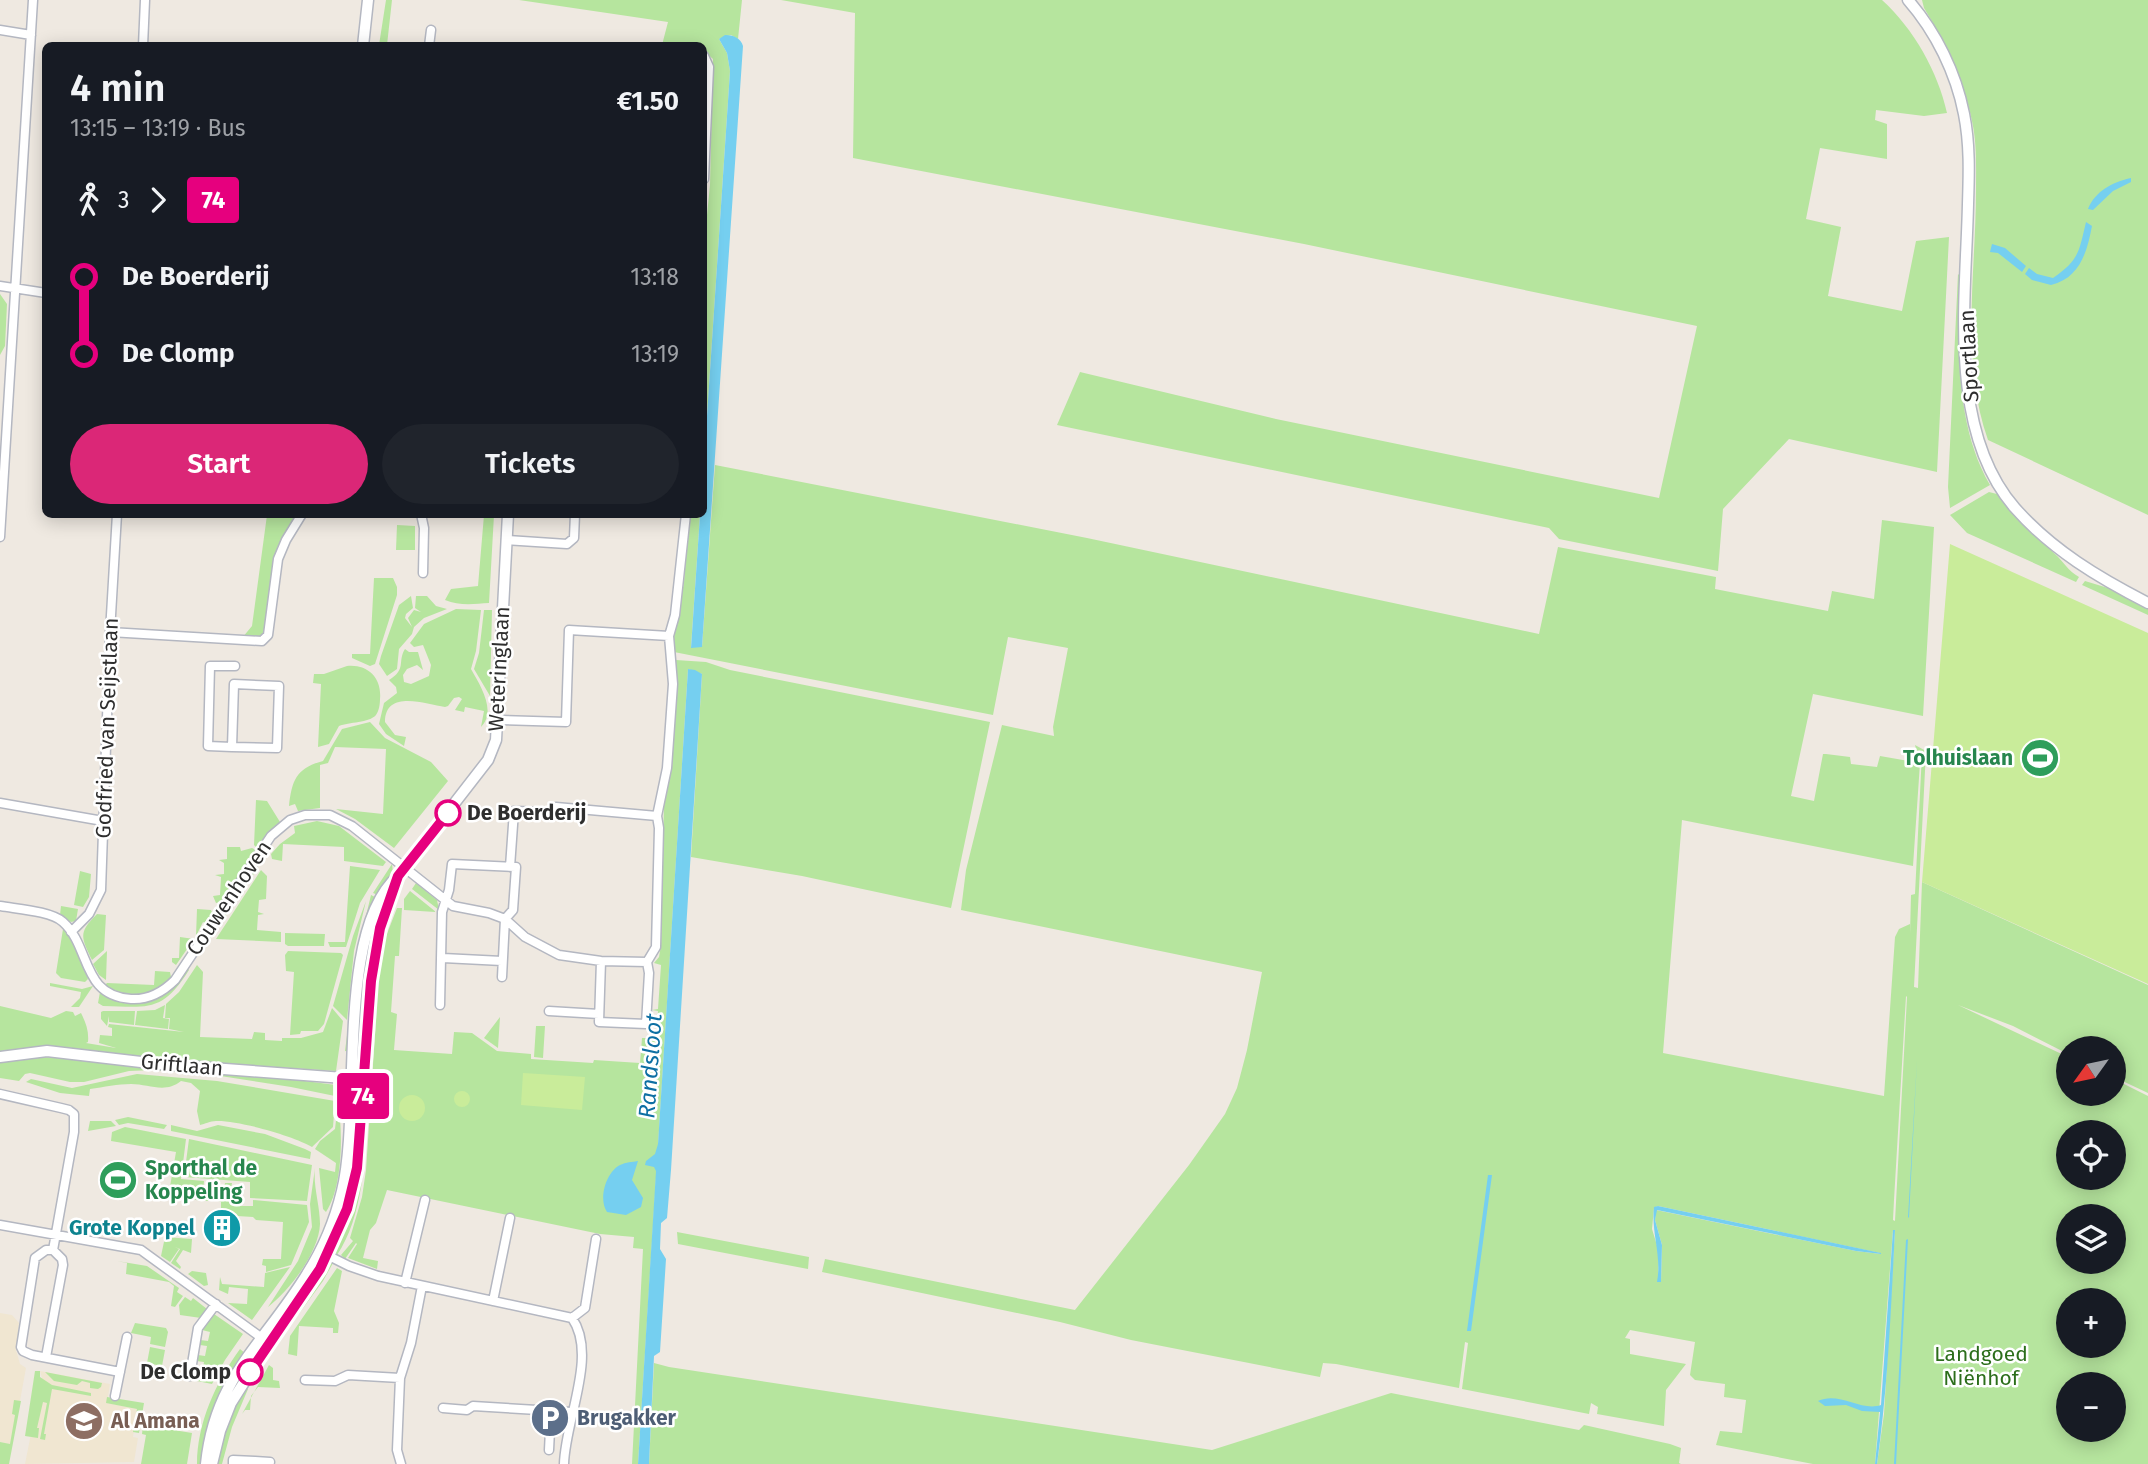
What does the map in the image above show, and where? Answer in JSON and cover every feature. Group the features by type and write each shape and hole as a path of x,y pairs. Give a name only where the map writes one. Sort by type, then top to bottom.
{"street":[{"path":"0,537 33,0"},
{"path":"143,42 145,0"},
{"path":"363,42 368,0"},
{"name":"Sportlaan","path":"1908,0 1927,26 1950,67 1964,112 1969,153 1965,345 1967,381 1971,407 1986,458 1998,484 2013,506 2059,551 2148,604"},
{"path":"0,30 31,35"},
{"path":"430,42 431,30"},
{"path":"707,63 707,112"},
{"path":"0,286 42,292"},
{"path":"0,366 10,367"},
{"name":"Godfried van Seijstlaan","path":"71,932 89,914 101,890 117,518"},
{"path":"110,632 262,641 268,635 278,559 300,518"},
{"path":"422,518 423,573"},
{"name":"Weteringlaan","path":"206,1464 211,1433 222,1398 235,1373 310,1285 347,1209 359,1146 359,1079 375,949 386,907 401,872 488,760 496,740 508,518"},
{"path":"506,540 567,544 574,538 575,518"},
{"path":"601,961 599,1022 646,1024 649,973 647,962 656,947 657,816 667,768 673,684 669,636 675,615 686,518"},
{"path":"499,720 566,722 569,630 669,636"},
{"path":"232,747 234,684 279,686 276,748 232,747 208,746 210,666 235,666"},
{"path":"0,803 103,821"},
{"path":"510,867 514,811 548,812 556,807 657,816"},
{"name":"Couwenhoven","path":"71,932 87,967 99,985 116,996 139,999 161,992 174,979 271,836 290,820 318,814 342,820 401,872 453,906 505,919 525,937 559,955 601,961 647,962"},
{"path":"440,1005 443,958 440,952 452,864 516,867 513,910 505,919 502,977"},
{"path":"0,906 52,916 62,921 71,932"},
{"path":"443,958 502,961"},
{"path":"550,1011 599,1014"},
{"name":"Griftlaan","path":"0,1057 47,1051 158,1064 359,1079"},
{"path":"0,1094 69,1110 74,1115 74,1132 53,1250"},
{"path":"405,1283 425,1200"},
{"path":"493,1301 510,1219"},
{"path":"0,1225 141,1250 265,1340"},
{"path":"572,1318 585,1308 596,1239"},
{"path":"46,1357 63,1265 62,1258 53,1250 46,1250 35,1258 21,1347 27,1354 120,1372"},
{"path":"324,1253 360,1270 405,1283 572,1318 579,1328 581,1372 571,1412 564,1464"},
{"path":"401,1464 397,1450 400,1378 411,1343 422,1286"},
{"path":"190,1376 198,1328 216,1304"},
{"path":"115,1396 127,1337"},
{"name":"Weteringlaan","path":"212,1464 220,1431 231,1403 265,1340"},
{"path":"305,1380 335,1381 348,1375 400,1378"},
{"path":"443,1408 467,1410 473,1406 571,1412"},
{"path":"549,1450 551,1410"},
{"path":"233,1464 233,1460 270,1462"}],"shaded area":[{"path":"0,1313 12,1315 19,1323 16,1350 20,1364 26,1368 12,1445 0,1442"},
{"name":"Al Amana","path":"40,1371 110,1384 107,1403 137,1409 133,1437 138,1438 134,1462 25,1464 42,1378"}],"green space":[{"path":"386,0 392,0 387,42 379,42"},
{"path":"519,0 742,0 738,39 731,35 719,39 727,53 730,71 707,416 707,215 713,59 707,54 707,42 663,42 668,22"},
{"path":"781,0 1882,0 1904,24 1923,52 1938,82 1947,113 1924,116 1876,110 1875,120 1887,124 1887,159 1820,148 1806,219 1841,227 1828,296 1902,311 1916,241 1949,237 1937,472 1789,439 1723,509 1718,571 1559,539 1549,528 1057,425 1080,372 1276,419 1659,498 1697,326 1304,244 853,158 855,13"},
{"path":"1922,0 2148,0 2148,515 1988,440 1979,410 1972,348 1976,190 1974,129 1959,76"},
{"path":"1958,274 1961,277 1960,357 1964,410 1978,461 1990,485 1950,508 1948,487"},
{"path":"0,294 7,304 5,346 0,355"},
{"name":"Landgoed Niënhof","path":"715,465 1087,538 1539,634 1558,547 1716,577 1715,589 1828,611 1832,591 1874,599 1882,520 1934,527 1923,716 1813,694 1791,796 1814,801 1823,754 1850,757 1851,764 1877,767 1880,756 1920,763 1913,866 1682,820 1663,1053 1884,1096 1895,937 1899,929 1910,924 1910,934 1911,895 1915,894 1922,753 1919,752 1918,758 1915,745 1926,751 1914,987 1918,988 1922,882 2148,985 2148,1093 2126,1083 2126,1036 2056,1036 2056,1048 2013,1026 1958,1005 2056,1051 2056,1106 2126,1106 2126,1085 2148,1096 2148,1464 1877,1464 1884,1414 1895,1230 1875,1464 1813,1464 1716,1445 1720,1431 1742,1433 1746,1400 1724,1397 1725,1384 1695,1380 1690,1375 1695,1342 1630,1330 1625,1338 1630,1339 1630,1354 1686,1364 1666,1390 1664,1426 1597,1414 1598,1407 1591,1403 1589,1414 1462,1389 1468,1343 1465,1342 1459,1388 1336,1364 1323,1363 1320,1377 1131,1340 1060,1322 822,1272 825,1259 1075,1310 1189,1165 1225,1114 1237,1088 1247,1050 1262,972 961,910 966,870 1002,725 1054,736 1053,727 1068,648 1008,637 993,715 674,652 674,636 684,582 689,518 700,518 691,647 702,647","holes":["1907,997 1895,1221 1893,1220","1658,1206 1880,1253 1856,1251 1656,1210 1655,1220 1662,1245 1661,1282 1658,1282 1659,1252 1652,1229 1654,1208"]},
{"path":"1989,492 1997,494 2079,577 2076,582 1967,533 1950,515"},
{"path":"267,518 296,518 278,546 273,562 263,636 258,639 242,638 252,626"},
{"path":"484,518 494,518 489,603 461,604 445,600 451,589 478,586"},
{"path":"397,525 415,526 415,550 396,550"},
{"name":"Tolhuislaan","path":"1950,544 2148,633 2148,984 1922,882"},
{"path":"374,578 393,578 397,595 375,664 370,666 352,658 352,654 370,654"},
{"path":"2085,581 2108,588 2148,608 2148,615 2082,585"},
{"path":"411,596 413,608 405,618 412,627 408,618 414,610 421,612 415,608 416,596 427,596 436,606 447,609 424,618 414,627 412,634 399,649 397,669 387,676 379,664 381,656 399,605"},
{"path":"456,609 481,610 471,669 485,698 486,721 481,727 484,711 465,707 464,712 455,710 462,699 459,697 445,707 399,702 392,705 387,712 385,722 395,735 406,737 404,746 386,734 379,724 384,703 397,693 396,687 389,680 400,669 405,649 418,652 423,670 417,665 407,669 403,675 404,682 411,684 429,676 431,665 423,645 414,647 410,643 424,624"},
{"path":"484,610 492,610 490,696 474,669 479,653"},
{"path":"676,660 706,662 730,670 990,722 951,908 802,876 691,857 702,674 688,669 638,1464 632,1464 643,1249 633,1248 634,1237 600,1234 387,1190 376,1223 370,1230 363,1258 378,1261 377,1269 348,1258 356,1243 345,1259 341,1255 353,1241 350,1238 362,1197 380,959 397,908 402,908 391,1012 397,1014 394,1050 452,1054 454,1032 472,1033 497,1051 531,1054 531,1059 640,1063 642,1038 656,1038 658,1011 652,1010 658,1009 661,965 654,963 659,957 661,945 664,802 672,767"},
{"path":"347,666 361,667 376,679 380,691 378,712 369,720 339,726 329,744 318,747 321,684 313,683 314,674 324,674"},
{"path":"370,722 385,738 431,762 448,781 394,848 355,819 336,809 383,814 386,749 335,747 328,763 320,765 320,808 298,811 295,804 289,806 297,776 307,767 323,761 342,729"},
{"path":"256,800 267,801 280,822 257,848 254,845"},
{"path":"317,821 339,826 386,862 383,866 344,861 344,847 283,844 282,861 272,859 271,854 295,833 294,826"},
{"path":"227,847 240,847 241,851 252,848 256,850 221,902 216,903 213,896 220,895 221,877 215,875 224,874 224,863 219,860 227,859"},
{"path":"392,864 393,873 378,895 373,893"},
{"path":"350,866 380,870 360,903 346,947 330,947 328,942 345,942"},
{"path":"257,869 204,948 201,947 251,872"},
{"path":"261,870 267,876 266,899 259,900 258,912 264,914 258,915 257,930 281,932 281,942 216,939"},
{"path":"80,871 91,874 89,897 83,907 74,905"},
{"path":"416,883 437,900 439,910 412,889"},
{"path":"410,891 436,912 404,910 404,899"},
{"path":"371,895 377,898 371,911 351,1052 345,1051 358,949"},
{"path":"383,900 363,1053 357,1052 362,973 367,943"},
{"path":"366,901 354,951 347,1020 333,1006"},
{"path":"61,906 78,909 76,921 71,922 60,915"},
{"path":"197,909 211,910 213,914 207,924 203,922 196,936"},
{"path":"97,914 106,915 104,950 92,960 83,936"},
{"path":"63,929 71,939 88,979 85,982 61,978 56,973"},
{"path":"285,933 325,934 324,946 288,946 285,944"},
{"path":"180,937 194,939 176,965 172,958 179,958"},
{"path":"107,951 106,980 99,975 93,964"},
{"path":"288,951 343,955 324,1024 318,1031 301,1031 300,1034 290,1035 294,972 286,971 285,955"},
{"path":"197,965 203,972 200,1037 252,1039 254,1032 265,1033 265,1040 301,1038 323,1032 332,1008 343,1021 336,1071 172,1060 64,1047 0,1052 0,1006 51,1018 66,1011 73,1012 75,1016 81,1013 88,1031 86,1043 116,1048 99,1043 100,1035 112,1036 109,1024 184,1032 169,1029 170,1018 165,1018 166,1004 179,992"},
{"path":"187,968 189,970 179,984 162,1001 143,1006 119,1007 98,1003 100,992 125,1003 148,1001 169,989"},
{"path":"155,971 170,972 171,977 157,989 148,992 122,993 105,985 154,985"},
{"path":"50,983 82,989 93,986 79,1007 71,1007 80,998 81,992 50,986"},
{"path":"165,1005 163,1018 169,1019 168,1029 135,1025 137,1011 155,1010"},
{"path":"103,1011 135,1011 134,1025 109,1022 109,1016 107,1026 101,1019"},
{"path":"500,1017 498,1048 484,1038"},
{"path":"536,1026 545,1026 543,1058 534,1057"},
{"path":"41,1057 165,1070 274,1077 336,1085 335,1096 214,1075 153,1070 129,1071 84,1082 70,1082 30,1073 25,1074 19,1081 0,1078 0,1062"},
{"path":"523,1073 585,1077 582,1110 521,1105"},
{"path":"137,1074 217,1081 335,1101 333,1127 312,1147 279,1134 237,1123 212,1121 200,1125 197,1111 200,1091 191,1083 181,1081 163,1088 131,1084 90,1089 89,1096 60,1093 26,1082 31,1079 72,1088"},
{"path":"459,1091 465,1091 470,1099 468,1105 459,1107 454,1102 454,1096"},
{"path":"412,1095 421,1099 425,1108 421,1117 412,1121 403,1117 399,1108 403,1099"},
{"path":"338,1103 341,1129 339,1174 332,1201 326,1212 323,1209 319,1168 335,1172 336,1163 315,1149 320,1141 335,1129"},
{"path":"366,1103 366,1149 361,1187 346,1240 337,1255 334,1249"},
{"path":"128,1117 167,1125 164,1129 128,1123 119,1125 115,1120"},
{"path":"90,1121 111,1121 116,1126 88,1131"},
{"path":"171,1125 197,1131 218,1125 265,1134 311,1152 310,1159 171,1131"},
{"path":"125,1127 186,1139 181,1179 204,1181 203,1193 210,1194 209,1201 168,1198 176,1152 111,1141 112,1132"},
{"path":"189,1139 312,1165 307,1201 250,1198 250,1182 184,1177"},
{"path":"315,1168 320,1224 315,1246 294,1281 268,1307 298,1261 312,1227 310,1204"},
{"path":"225,1183 232,1183 231,1188 241,1206 253,1206 253,1200 307,1205 309,1222 291,1265 266,1272 266,1266 262,1265 263,1259 281,1259 283,1222 221,1215 221,1202 213,1198 213,1195 224,1195"},
{"path":"677,1232 809,1257 808,1269 678,1244"},
{"path":"165,1237 192,1239 191,1253 183,1250 176,1261 180,1269 171,1263 180,1249 175,1247 179,1249 170,1262 161,1256"},
{"path":"117,1261 147,1266 179,1288 177,1292 183,1296 175,1307 171,1306 174,1286 169,1282 126,1274 127,1263"},
{"path":"328,1263 333,1263 323,1281 290,1326 286,1323"},
{"path":"290,1267 252,1320 228,1303 247,1304 248,1289 229,1287 228,1294 219,1290 220,1277 222,1284 264,1287 265,1273"},
{"path":"337,1268 342,1271 334,1311 339,1323 338,1333 333,1333 333,1328 299,1326 297,1356 288,1354 290,1336"},
{"path":"192,1271 206,1273 208,1285 204,1286 188,1274"},
{"path":"185,1297 191,1301 193,1298 207,1309 201,1318 180,1315 179,1305"},
{"path":"214,1314 243,1334 212,1384 197,1381 201,1379 204,1362 196,1361 198,1355 205,1356 207,1346 200,1345 200,1340 208,1341 210,1332 202,1330"},
{"path":"135,1323 166,1328 168,1332 165,1347 150,1344 151,1337 131,1333"},
{"path":"150,1347 165,1350 162,1366 147,1363"},
{"path":"240,1349 246,1354 203,1464 197,1464 204,1418 223,1375"},
{"path":"654,1363 1212,1450 1391,1393 1579,1430 1584,1425 1670,1444 1681,1448 1681,1464 649,1464"},
{"path":"269,1365 273,1368 273,1380 279,1381 280,1388 258,1387 254,1392"},
{"path":"35,1371 40,1371 40,1377 52,1385 91,1393 91,1396 52,1389 45,1440 40,1439 47,1403 43,1402 37,1428 38,1438 25,1436"},
{"path":"45,1372 102,1383 98,1389 90,1388 90,1383 82,1381 77,1385 54,1381"},
{"path":"244,1386 248,1389 232,1427 222,1464 215,1464 228,1420"},
{"path":"107,1397 144,1403 139,1433 133,1432 137,1409 106,1403"},
{"path":"251,1398 250,1410 245,1410 242,1414"},
{"path":"14,1400 21,1401 9,1464 0,1464 0,1442 10,1444 15,1415 12,1414"},
{"path":"143,1425 192,1433 187,1464 141,1464 146,1435 142,1434"}],"water":[{"path":"725,35 731,36 743,46 702,647 691,648 700,518 707,518 707,416 730,71 727,53 719,39"},
{"path":"2131,178 2131,182 2113,191 2093,210 2088,209 2095,197 2105,188"},
{"path":"2086,222 2092,226 2088,245 2081,263 2069,276 2051,285 2032,280 2025,274 2029,268 2037,274 2053,278 2062,272 2077,255"},
{"path":"1992,244 2005,248 2026,266 2022,272 1998,253 1990,252"},
{"path":"688,669 702,674 671,1170 667,1218 661,1223 660,1249 666,1259 660,1352 654,1356 649,1464 638,1464 656,1171 654,1167 645,1165 655,1154 658,1144"},
{"path":"1917,1060 1909,1217 1908,1218"},
{"path":"638,1161 632,1180 643,1198 641,1207 626,1215 607,1212 603,1193 611,1173 620,1165"},
{"path":"1488,1175 1492,1175 1471,1331 1467,1331"},
{"path":"1654,1207 1881,1254 1657,1210 1655,1220 1662,1245 1661,1282 1657,1282 1658,1263 1653,1217"},
{"path":"1893,1230 1886,1376 1881,1435 1875,1464 1880,1412 1862,1411 1846,1405 1825,1406 1818,1401 1834,1398 1866,1406 1881,1405"},
{"path":"1908,1239 1896,1464 1894,1464 1906,1240"}],"bus line":[{"name":"74","path":"250,1372 320,1269 347,1209 357,1168 371,981 380,928 398,876 448,813"}],"place":[{"name":"Tolhuislaan","path":"2040,758"},
{"name":"De Boerderij","path":"448,813"},
{"name":"Sporthal de Koppeling","path":"118,1180"},
{"name":"Grote Koppel","path":"222,1228"},
{"name":"De Clomp","path":"250,1372"},
{"name":"Brugakker","path":"550,1418"},
{"name":"Al Amana","path":"84,1421"}],"water label":[{"name":"Randsloot","path":"650,1066"}]}
